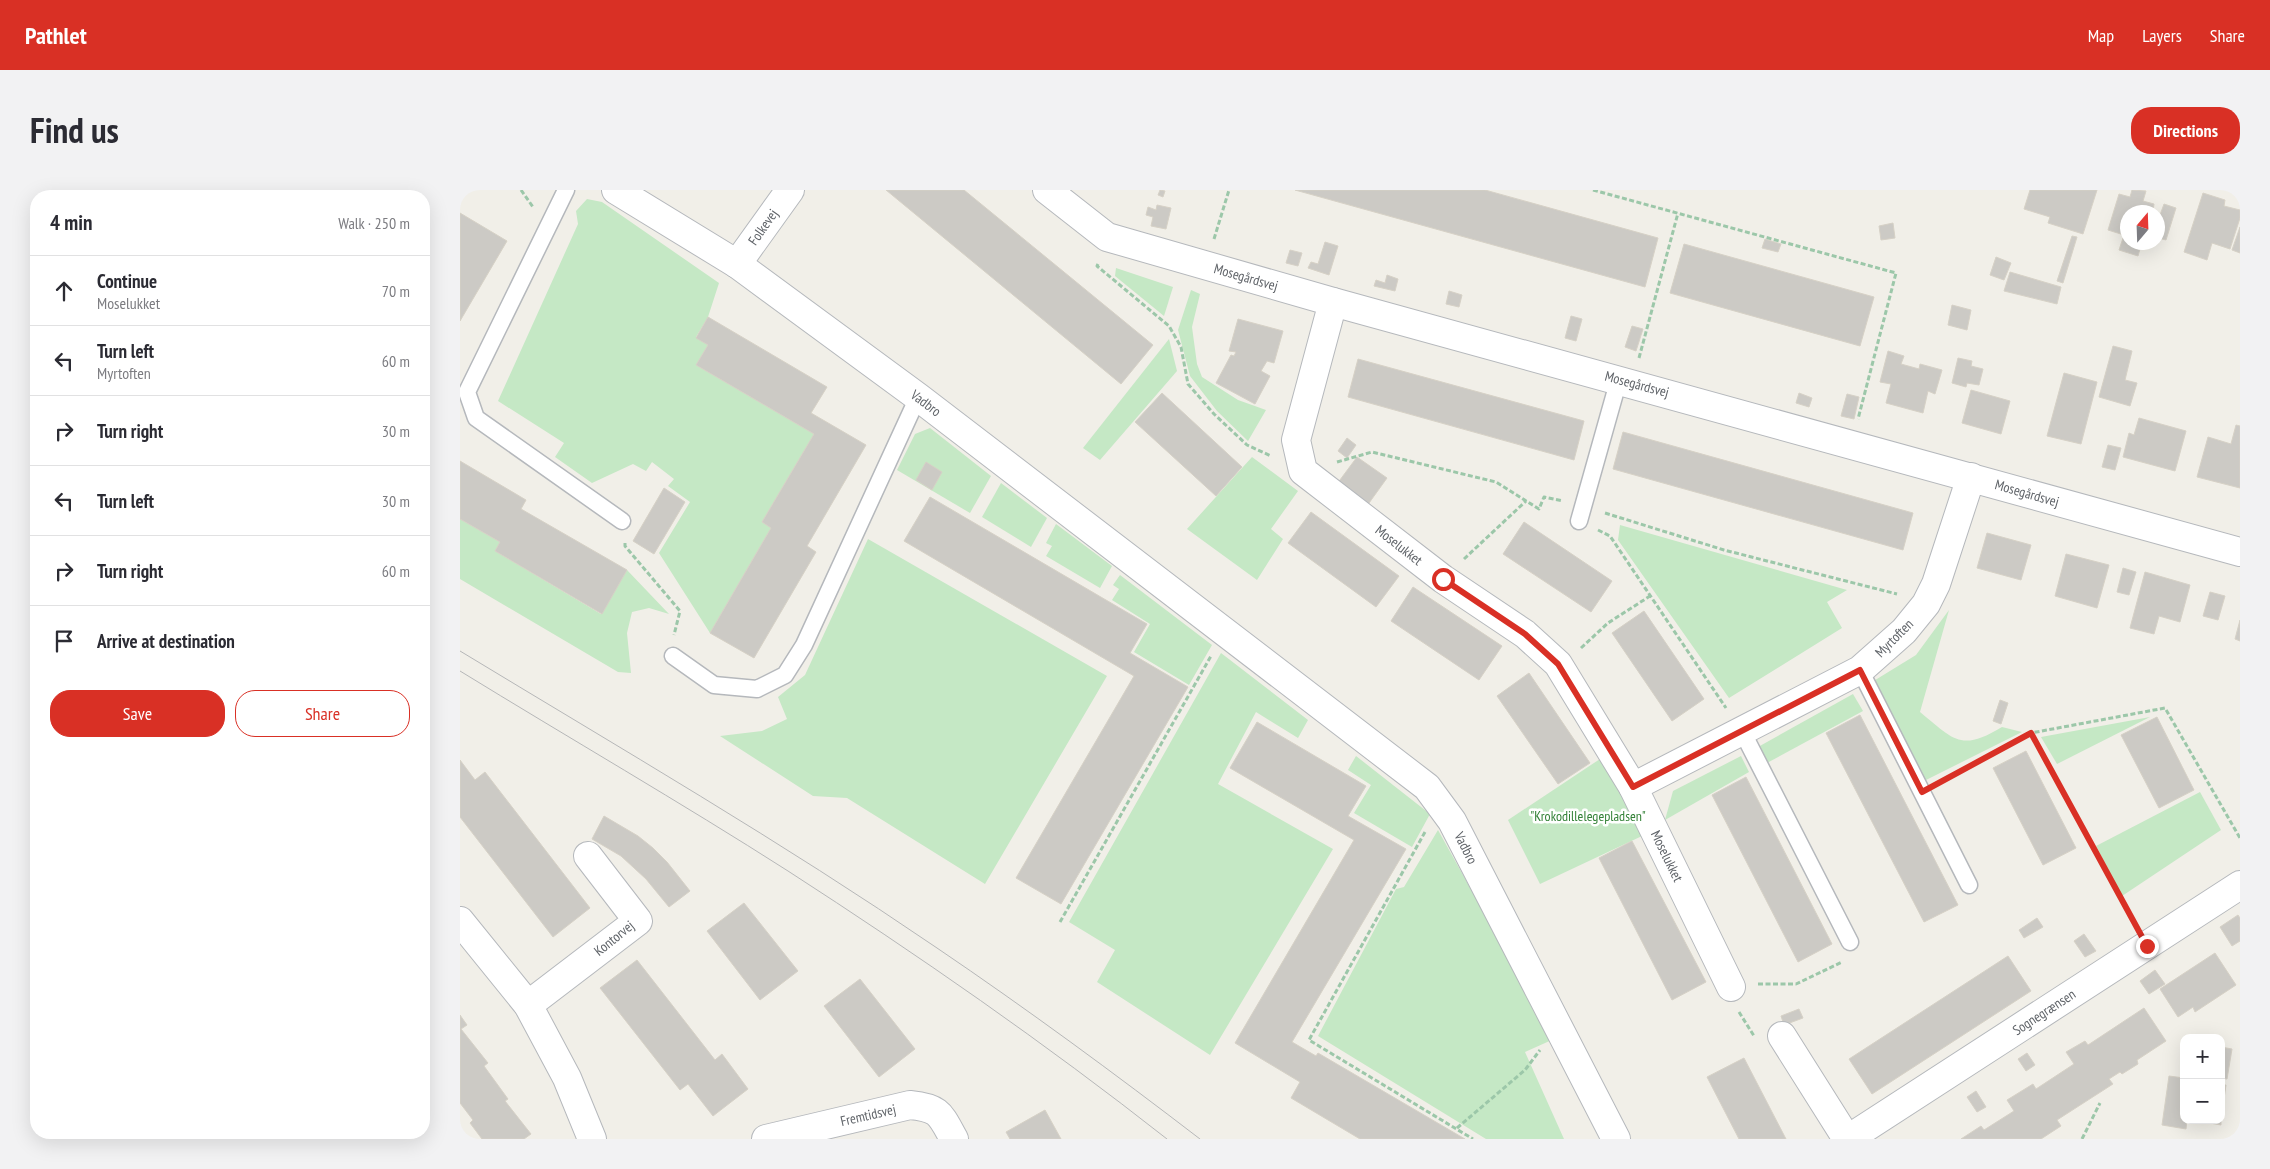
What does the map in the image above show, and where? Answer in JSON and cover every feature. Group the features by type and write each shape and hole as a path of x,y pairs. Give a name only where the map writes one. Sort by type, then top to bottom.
{"street":[{"name":"Vadbro","path":"616,190 737,264 918,397 1427,787 1452,821 1616,1139"},
{"name":"Folkevej","path":"737,264 790,190"},
{"name":"Mosegårdsvej","path":"1046,190 1107,237 1333,302 2240,552"},
{"path":"1303,471 1296,440 1333,302"},
{"name":"Moselukket","path":"1303,471 1443,579 1525,634 1558,664 1633,787 1731,987"},
{"name":"Myrtoften","path":"1633,787 1860,670 1904,631 1926,604 1936,584 1971,477"},
{"name":"Kontorvej","path":"528,1005 638,921 588,856"},
{"name":"Sognegrænsen","path":"1782,1036 1848,1139 2240,885"},
{"path":"460,921 528,1005 567,1078 592,1139"},
{"name":"Fremtidsvej","path":"766,1139 910,1105 929,1107 941,1116 954,1139"}],"lane":[{"path":"566,190 467,392 476,418 622,521"},
{"path":"1581,513 1625,381"},
{"path":"673,656 714,685 757,689 785,675 804,645 918,397"},
{"path":"1860,670 1969,885"},
{"path":"1742,731 1850,942"}],"path":[{"path":"1207,266 1228,190"},
{"path":"1593,190 1896,273 1851,444"},
{"path":"1625,381 1678,213"},
{"path":"1107,237 1098,266 1169,326 1181,347 1188,384 1214,414 1247,445 1303,471 1372,452 1496,482 1539,509 1544,497 1581,513 1907,597 1926,604"},
{"path":"1443,579 1526,501"},
{"path":"1581,513 1610,536 1742,731"},
{"path":"622,521 625,546 680,611 675,628 673,656"},
{"path":"1558,664 1570,659 1608,623 1650,596"},
{"path":"1060,922 1225,632"},
{"path":"1922,792 2031,733 2165,708 2240,838"},
{"path":"2031,733 2147,946"},
{"path":"1440,805 1309,1040 1473,1139"},
{"path":"1782,1036 1752,1036 1733,1003 1731,987 1771,982 1796,984 1847,960 1850,942"},
{"path":"1457,1128 1525,1070 1557,1024"},
{"path":"2082,1139 2100,1103"}],"green space":[{"path":"587,199 602,202 719,283 708,317 696,337 708,345 696,365 814,434 762,522 771,528 710,633 659,553 690,502 668,486 674,479 652,462 646,471 633,464 592,483 555,457 564,443 498,401 578,224 576,211"},
{"path":"1116,268 1173,287 1164,316 1115,276"},
{"path":"1191,290 1200,294 1192,327 1197,364 1202,377 1238,400 1266,410 1248,441 1217,411 1190,376 1178,330"},
{"path":"1169,339 1177,371 1100,460 1083,448"},
{"path":"930,428 991,476 970,513 897,470 915,434"},
{"path":"1252,457 1298,491 1271,529 1283,539 1257,580 1187,529"},
{"path":"1001,483 1047,518 1031,547 982,517"},
{"path":"460,519 500,542 495,551 601,614 627,570 669,614 649,608 632,612 627,633 631,673 618,672 460,579"},
{"path":"1056,524 1112,566 1100,588 1046,556 1052,546 1046,543"},
{"path":"1620,525 1847,590 1827,602 1842,628 1729,698 1618,540"},
{"path":"868,539 1107,676 985,884 847,798 813,796 720,736 762,731 787,719 778,697 805,675"},
{"path":"1120,575 1212,645 1189,685 1134,652 1150,624 1112,600 1119,589 1113,585"},
{"path":"1949,610 1920,712 1950,736 1967,741 1988,735 2002,727 2022,732 1924,781 1872,682 1916,655"},
{"path":"1221,653 1308,720 1298,738 1256,712 1218,784 1333,849 1210,1055 1097,982 1115,950 1069,922"},
{"path":"1853,694 1863,711 1767,763 1758,747"},
{"path":"2150,717 2057,764 2041,737"},
{"path":"1356,756 1430,814 1412,847 1354,813 1371,785 1348,770"},
{"path":"1741,756 1749,772 1665,820 1673,791"},
{"name":"\"Krokodillelegepladsen\"","path":"1600,759 1614,779 1642,836 1540,884 1508,820"},
{"path":"2200,792 2221,830 2122,896 2096,846"},
{"path":"1438,830 1554,1039 1525,1052 1564,1139 1486,1139 1318,1036 1396,889 1404,887"}],"building":[{"path":"886,190 964,190 1153,345 1121,384"},
{"path":"1160,190 1165,191 1163,197 1158,195"},
{"path":"1295,190 1485,190 1658,238 1645,287"},
{"path":"2030,190 2097,190 2083,234 2048,223 2050,217 2024,209"},
{"path":"2132,190 2146,191 2143,201 2154,205 2120,205 2120,234 2108,230 2119,194 2130,197"},
{"path":"2203,193 2225,200 2224,206 2240,210 2240,218 2230,249 2212,243 2207,260 2184,252"},
{"path":"2164,204 2176,208 2166,240 2165,205"},
{"path":"1157,205 1171,208 1166,229 1151,226 1153,217 1146,215 1148,207 1156,210"},
{"path":"460,213 507,241 460,321"},
{"path":"1893,223 1895,238 1881,240 1879,226"},
{"path":"2240,227 2240,253 2232,250"},
{"path":"2072,236 2077,237 2063,283 2057,281"},
{"path":"1765,239 1781,244 1778,252 1762,248"},
{"path":"1325,242 1338,246 1329,275 1308,268 1311,262 1318,264"},
{"path":"1684,244 1874,297 1860,346 1670,293"},
{"path":"2120,247 2120,250 2140,250 2138,256 2119,250"},
{"path":"1290,250 1302,253 1298,266 1286,263"},
{"path":"1996,257 2011,263 2004,280 1990,275"},
{"path":"2010,272 2061,287 2057,304 2004,291"},
{"path":"1387,275 1398,279 1395,291 1374,286 1376,280 1385,283"},
{"path":"1449,291 1462,295 1459,307 1446,304"},
{"path":"1952,305 1971,310 1967,330 1948,325"},
{"path":"1571,316 1582,319 1576,341 1565,338"},
{"path":"708,317 827,387 811,413 866,445 807,546 816,552 754,658 710,633 771,528 762,522 814,434 696,365 708,345 696,338"},
{"path":"1238,319 1283,331 1274,363 1267,361 1261,371 1270,376 1255,404 1216,383 1231,355 1234,356 1236,352 1229,351"},
{"path":"1632,326 1643,329 1636,351 1625,347"},
{"path":"2113,346 2132,351 2125,380 2137,383 2130,406 2099,397"},
{"path":"1888,351 1904,356 1901,364 1919,369 1920,364 1942,370 1935,394 1928,391 1923,413 1886,403 1891,384 1880,382"},
{"path":"1958,358 1972,361 1971,366 1983,369 1979,385 1967,383 1966,387 1952,383"},
{"path":"1358,359 1584,421 1574,460 1348,397"},
{"path":"2064,373 2097,382 2081,444 2047,436"},
{"path":"1971,390 2010,401 2001,434 1962,423"},
{"path":"1162,393 1242,467 1216,496 1135,422"},
{"path":"1799,393 1812,398 1809,407 1796,403"},
{"path":"1847,394 1859,397 1854,419 1841,416"},
{"path":"2139,418 2186,431 2175,471 2123,457 2129,433 2134,435"},
{"path":"2236,425 2240,426 2240,488 2197,477 2208,437 2231,444"},
{"path":"1623,432 1913,513 1903,550 1613,469"},
{"path":"1347,438 1356,445 1347,458 1338,451"},
{"path":"2108,445 2121,448 2115,470 2102,467"},
{"path":"1357,457 1387,478 1364,510 1334,488"},
{"path":"460,461 526,500 521,509 627,570 602,614 495,551 500,542 460,519"},
{"path":"926,462 942,472 932,490 916,480"},
{"path":"664,488 685,502 654,554 633,541"},
{"path":"930,497 1147,624 1130,653 1188,687 1061,904 1016,878 1134,676 904,541"},
{"path":"1311,512 1399,576 1376,607 1288,543"},
{"path":"1524,522 1612,581 1591,612 1503,554"},
{"path":"1987,533 2031,545 2021,580 1977,568"},
{"path":"2066,554 2109,565 2097,608 2055,596"},
{"path":"2123,568 2136,572 2129,595 2117,592"},
{"path":"2145,572 2190,585 2180,622 2159,616 2154,634 2130,628"},
{"path":"1413,587 1502,646 1479,680 1391,621"},
{"path":"2210,592 2225,596 2218,620 2203,616"},
{"path":"1644,611 1704,699 1672,721 1612,633"},
{"path":"2240,620 2240,641 2235,639"},
{"path":"1529,673 1590,763 1558,784 1497,696"},
{"path":"2000,700 2008,703 2001,724 1993,721"},
{"path":"1860,715 1958,905 1924,922 1826,733"},
{"path":"2157,717 2194,790 2159,808 2121,735"},
{"path":"1257,722 1366,786 1348,816 1406,849 1292,1042 1316,1056 1318,1053 1465,1139 1360,1139 1291,1098 1300,1082 1235,1043 1354,840 1230,768"},
{"path":"2026,751 2076,848 2043,865 1993,768"},
{"path":"460,760 475,780 485,772 590,908 553,937 460,817"},
{"path":"1746,777 1832,944 1798,962 1712,795"},
{"path":"604,816 638,836 653,848 690,891 669,907 646,879 621,856 592,839"},
{"path":"1632,841 1706,982 1672,1000 1599,858"},
{"path":"744,903 798,971 760,1000 707,931"},
{"path":"2238,915 2240,918 2240,941 2232,946 2220,927"},
{"path":"2037,918 2043,927 2024,938 2019,930"},
{"path":"2084,934 2096,951 2085,957 2074,941"},
{"path":"2215,953 2236,985 2195,1012 2193,1007 2178,1017 2160,989"},
{"path":"2008,956 2031,991 1872,1094 1849,1059"},
{"path":"637,960 715,1060 722,1054 748,1089 713,1116 688,1084 680,1090 600,988"},
{"path":"2155,970 2165,984 2149,994 2140,981"},
{"path":"860,979 915,1049 879,1077 824,1006"},
{"path":"2144,1008 2166,1041 2137,1060 2138,1064 2122,1074 2120,1072 2109,1079 2113,1084 2057,1120 2061,1126 2041,1139 1961,1139 1981,1126 1984,1130 2014,1111 2007,1100 2033,1084 2036,1089 2074,1064 2066,1052 2085,1041 2088,1045"},
{"path":"1799,1009 1803,1018 1784,1025 1781,1016"},
{"path":"460,1015 467,1025 461,1029 488,1063 484,1066 508,1099 505,1101 531,1134 524,1139 482,1139 470,1123 473,1120 460,1103"},
{"path":"2225,1048 2232,1049 2227,1079 2225,1079"},
{"path":"2027,1053 2035,1065 2026,1071 2018,1059"},
{"path":"1744,1058 1786,1139 1739,1139 1707,1077"},
{"path":"2169,1076 2180,1077 2180,1124 2187,1124 2186,1129 2162,1125"},
{"path":"1976,1091 1986,1107 1977,1112 1967,1097"},
{"path":"1045,1110 1061,1139 1010,1139 1006,1132"}],"tram line":[{"path":"460,651 700,796 879,909 1037,1018 1200,1139"},
{"path":"460,671 707,820 837,903 933,967 1028,1034 1167,1139"}],"route":[{"path":"1443,579 1525,634 1558,664 1633,787 1860,670 1922,792 2031,733 2147,946"}]}
